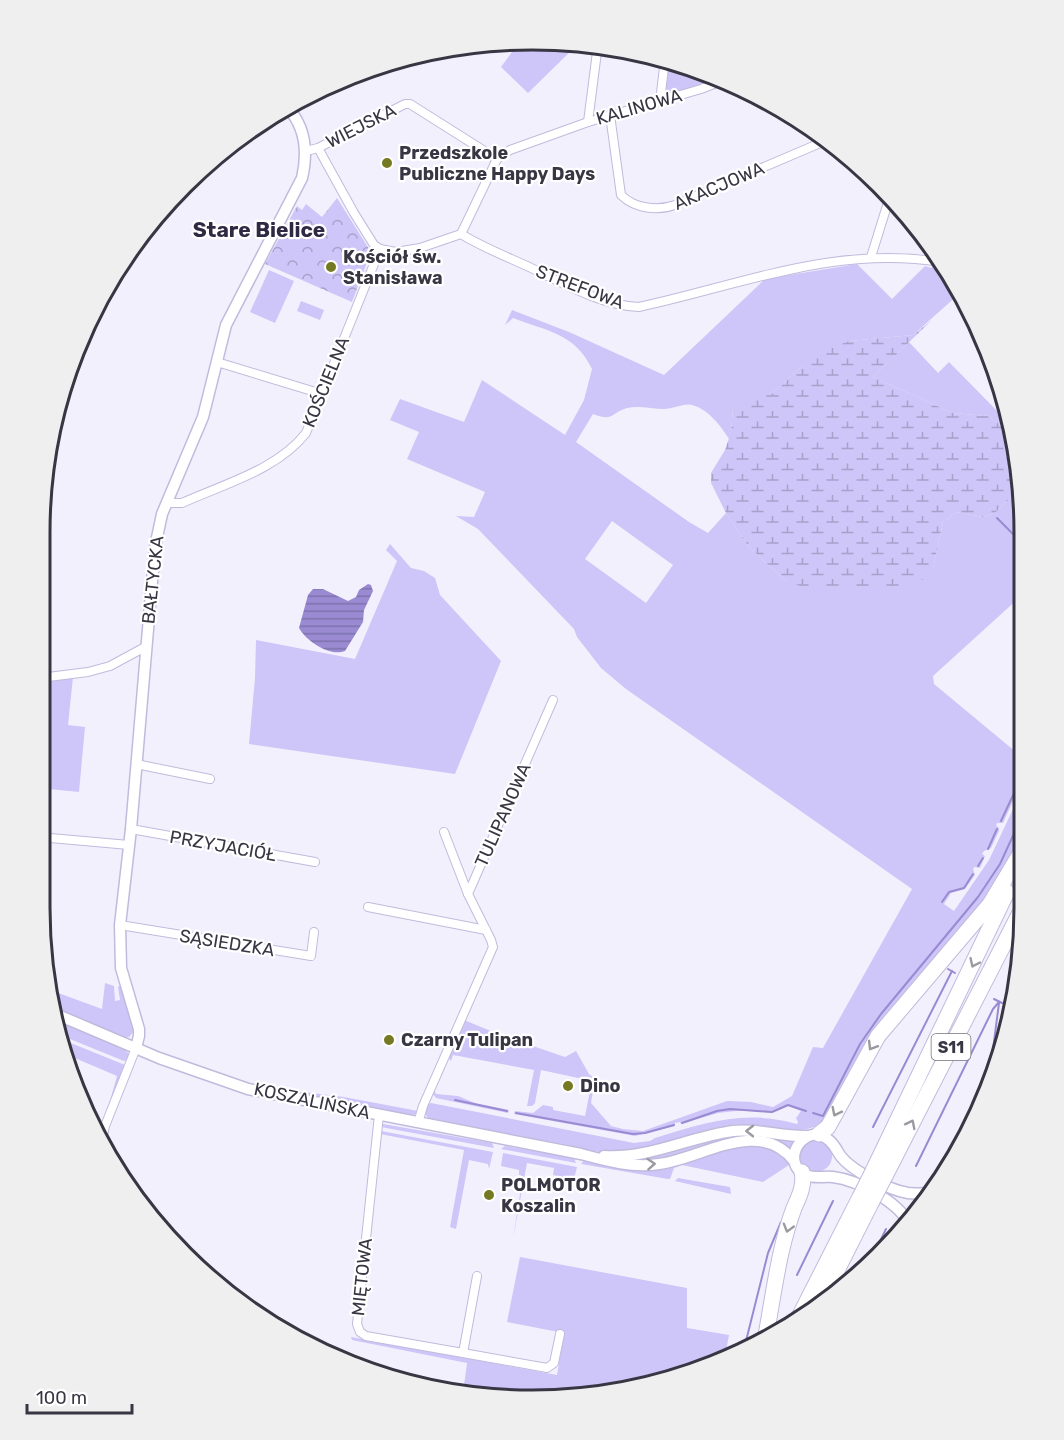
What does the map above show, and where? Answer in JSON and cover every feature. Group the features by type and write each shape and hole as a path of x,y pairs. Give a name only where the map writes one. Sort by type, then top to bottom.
{"highway":[{"path":"813,1135 828,1127 878,1035 976,921 1014,864"},
{"name":"S11","path":"879,1174 1014,875"},
{"name":"S11","path":"825,1291 879,1174 1013,925"},
{"path":"767,1329 783,1246 802,1186 798,1167"},
{"name":"S11","path":"806,1305 866,1200"}],"main road":[{"name":"BAŁTYCKA","path":"136,1048 138,1029 121,968 120,925 131,829 157,529 203,417 226,325 299,186 306,151 300,126 293,113"},
{"name":"KOSZALIŃSKA","path":"62,1017 136,1048 248,1089 623,1164 647,1165 675,1161 717,1146 743,1141 758,1142 782,1149 798,1167"},
{"name":"KOSZALIŃSKA","path":"581,1154 633,1155 736,1131 754,1130 795,1137 813,1135"},
{"path":"904,1215 894,1204 858,1185 840,1178 812,1177 798,1167 796,1148 813,1135 831,1140 846,1162 864,1174 902,1191 922,1192"}],"street":[{"name":"KALINOWA","path":"588,122 597,54"},
{"path":"660,101 664,68"},
{"name":"KALINOWA","path":"497,159 510,150 588,122 660,101 708,83"},
{"name":"WIEJSKA","path":"306,151 318,148 405,104 497,159"},
{"name":"AKACJOWA","path":"610,115 621,195 625,199 655,210 675,206 819,144"},
{"path":"318,148 374,245 380,249 396,252 420,248 461,234 497,159"},
{"path":"871,257 887,206"},
{"name":"STREFOWA","path":"461,234 560,281 615,305 626,307 639,307 826,262 871,257 931,261"},
{"name":"KOŚCIELNA","path":"166,503 182,503 280,459 295,447 306,433 380,249"},
{"path":"217,362 322,394"},
{"path":"50,677 88,672 110,666 147,646"},
{"name":"TULIPANOWA","path":"468,894 553,700"},
{"path":"136,764 210,778"},
{"name":"PRZYJACIÓŁ","path":"131,829 315,862"},
{"path":"418,1123 423,1106 493,947 468,894 444,832"},
{"path":"50,838 129,845"},
{"path":"368,907 486,930"},
{"name":"SĄSIEDZKA","path":"120,925 311,956 314,932"},
{"path":"104,1130 136,1048"},
{"name":"MIĘTOWA","path":"379,1115 357,1324 360,1332 366,1336 547,1368 554,1363 560,1334"},
{"path":"464,1353 477,1276"}],"green space":[{"path":"513,51 570,52 528,93 501,67"},
{"path":"667,69 703,81 700,86 663,95"},
{"path":"337,198 371,252 352,302 265,264 297,206 302,210 306,204 322,217"},
{"path":"857,264 892,299 925,266 931,268 934,265 954,298 913,335 849,341 800,368 772,394 733,408 729,439 709,414 698,407 689,405 664,409 632,407 609,417 593,414 576,442 708,533 726,513 748,546 786,581 933,568 943,522 956,512 983,517 995,513 1013,496 1014,602 933,676 934,684 1014,751 1014,799 1003,823 996,825 999,831 991,848 982,854 985,856 980,868 974,867 975,875 965,889 951,893 944,904 954,911 989,860 1014,807 1014,851 998,882 824,1121 815,1127 795,1130 751,1124 724,1126 648,1148 609,1153 428,1118 424,1113 427,1105 431,1103 634,1143 650,1141 708,1123 742,1118 778,1120 797,1124 796,1118 801,1111 788,1106 771,1113 745,1110 718,1113 681,1124 680,1122 675,1123 675,1126 635,1136 514,1114 515,1111 533,1113 543,1105 553,1107 553,1110 585,1116 592,1081 541,1070 535,1103 527,1106 534,1070 453,1055 451,1061 448,1057 464,1020 565,1057 576,1051 589,1074 595,1079 591,1103 611,1126 643,1131 727,1101 751,1102 773,1107 792,1096 813,1047 823,1048 912,889 626,689 601,668 577,637 574,629 478,529 456,516 474,517 485,492 407,459 419,432 390,420 400,399 464,422 482,380 565,435 584,400 592,369 585,357 568,340 548,330 513,318 505,325 512,310 569,332 664,375 765,279","holes":["612,521 673,565 646,603 585,559"]},
{"path":"269,270 294,281 275,323 250,312"},
{"path":"301,301 324,310 320,320 297,311"},
{"path":"933,319 873,377 953,413 988,416 1002,427 1013,496 995,513 983,517 956,512 943,522 933,568 925,579 894,587 803,587 786,581 748,546 726,513 711,483 711,473 725,450 731,432 733,408 755,392 772,394 800,368 827,350 849,341 913,335"},
{"path":"909,342 938,373 949,362 999,413 1002,427 988,416 953,413 873,377"},
{"path":"390,544 411,568 424,571 435,578 440,595 501,661 455,774 249,744 256,640 355,659 397,561 386,550"},
{"path":"73,677 68,725 85,727 79,792 50,789 50,680"},
{"path":"105,983 114,986 115,1001 120,1000 118,987 121,985 134,1022 134,1031 129,1037 122,1037 61,1011 58,993 102,1009"},
{"path":"64,1023 125,1050 129,1054 129,1059 124,1061 68,1038"},
{"path":"69,1042 125,1065 104,1122 117,1076 73,1057"},
{"path":"434,1090 436,1094 458,1096 475,1103 509,1110 508,1113 436,1098 433,1094"},
{"path":"305,1092 418,1111 409,1116 295,1093"},
{"path":"383,1124 492,1143 494,1148 381,1127"},
{"path":"381,1131 493,1152 489,1169 488,1164 469,1160 456,1229 450,1227 464,1150 380,1134"},
{"path":"753,1134 793,1141 789,1149 780,1143 731,1139 712,1143 679,1157 654,1162 623,1159 732,1135"},
{"path":"816,1140 827,1145 832,1156 827,1167 816,1172 805,1167 800,1156 805,1145"},
{"path":"505,1146 574,1158 576,1163 501,1149"},
{"path":"744,1146 774,1151 789,1162 789,1165 763,1182 682,1165 674,1168 668,1179 581,1164 584,1160 617,1166"},
{"path":"503,1153 577,1167 574,1179 553,1175 554,1168 527,1163 513,1239 520,1194 516,1191 521,1175 519,1175 519,1170 501,1166"},
{"path":"678,1178 730,1187 731,1194 675,1181"},
{"path":"520,1257 687,1288 687,1328 729,1335 726,1350 657,1374 595,1386 532,1390 464,1385 467,1363 352,1340 351,1337 557,1375 564,1333 507,1322"}],"shaded area":[{"path":"368,584 371,585 373,591 364,610 363,622 345,651 326,650 313,643 302,633 299,628 308,595 313,589 323,589 348,601 356,597 359,590"}],"waterway":[{"path":"997,518 1014,535"},
{"path":"1001,821 1014,793"},
{"path":"988,849 997,829"},
{"path":"813,1113 823,1116 860,1044 881,1014 978,897 1000,864 1014,834"},
{"path":"978,866 983,858"},
{"path":"942,902 949,892 964,888 973,874"},
{"path":"948,969 955,973"},
{"path":"873,1127 952,971"},
{"path":"994,999 1002,1003"},
{"path":"916,1166 993,1009 999,1002"},
{"path":"993,1050 999,1003"},
{"path":"455,1100 507,1111"},
{"path":"682,1123 730,1109 772,1112 788,1105 806,1111"},
{"path":"516,1113 633,1134 674,1125"},
{"path":"797,1275 833,1201"},
{"path":"746,1340 768,1253 781,1222"},
{"path":"880,1242 886,1229"}],"place":[{"name":"Przedszkole Publiczne Happy Days","path":"387,163"},
{"name":"Kościół św. Stanisława","path":"331,267"},
{"name":"Czarny Tulipan","path":"389,1040"},
{"name":"Dino","path":"568,1086"},
{"name":"POLMOTOR Koszalin","path":"489,1195"}],"district":[{"name":"Stare Bielice","path":"259,229"}]}
